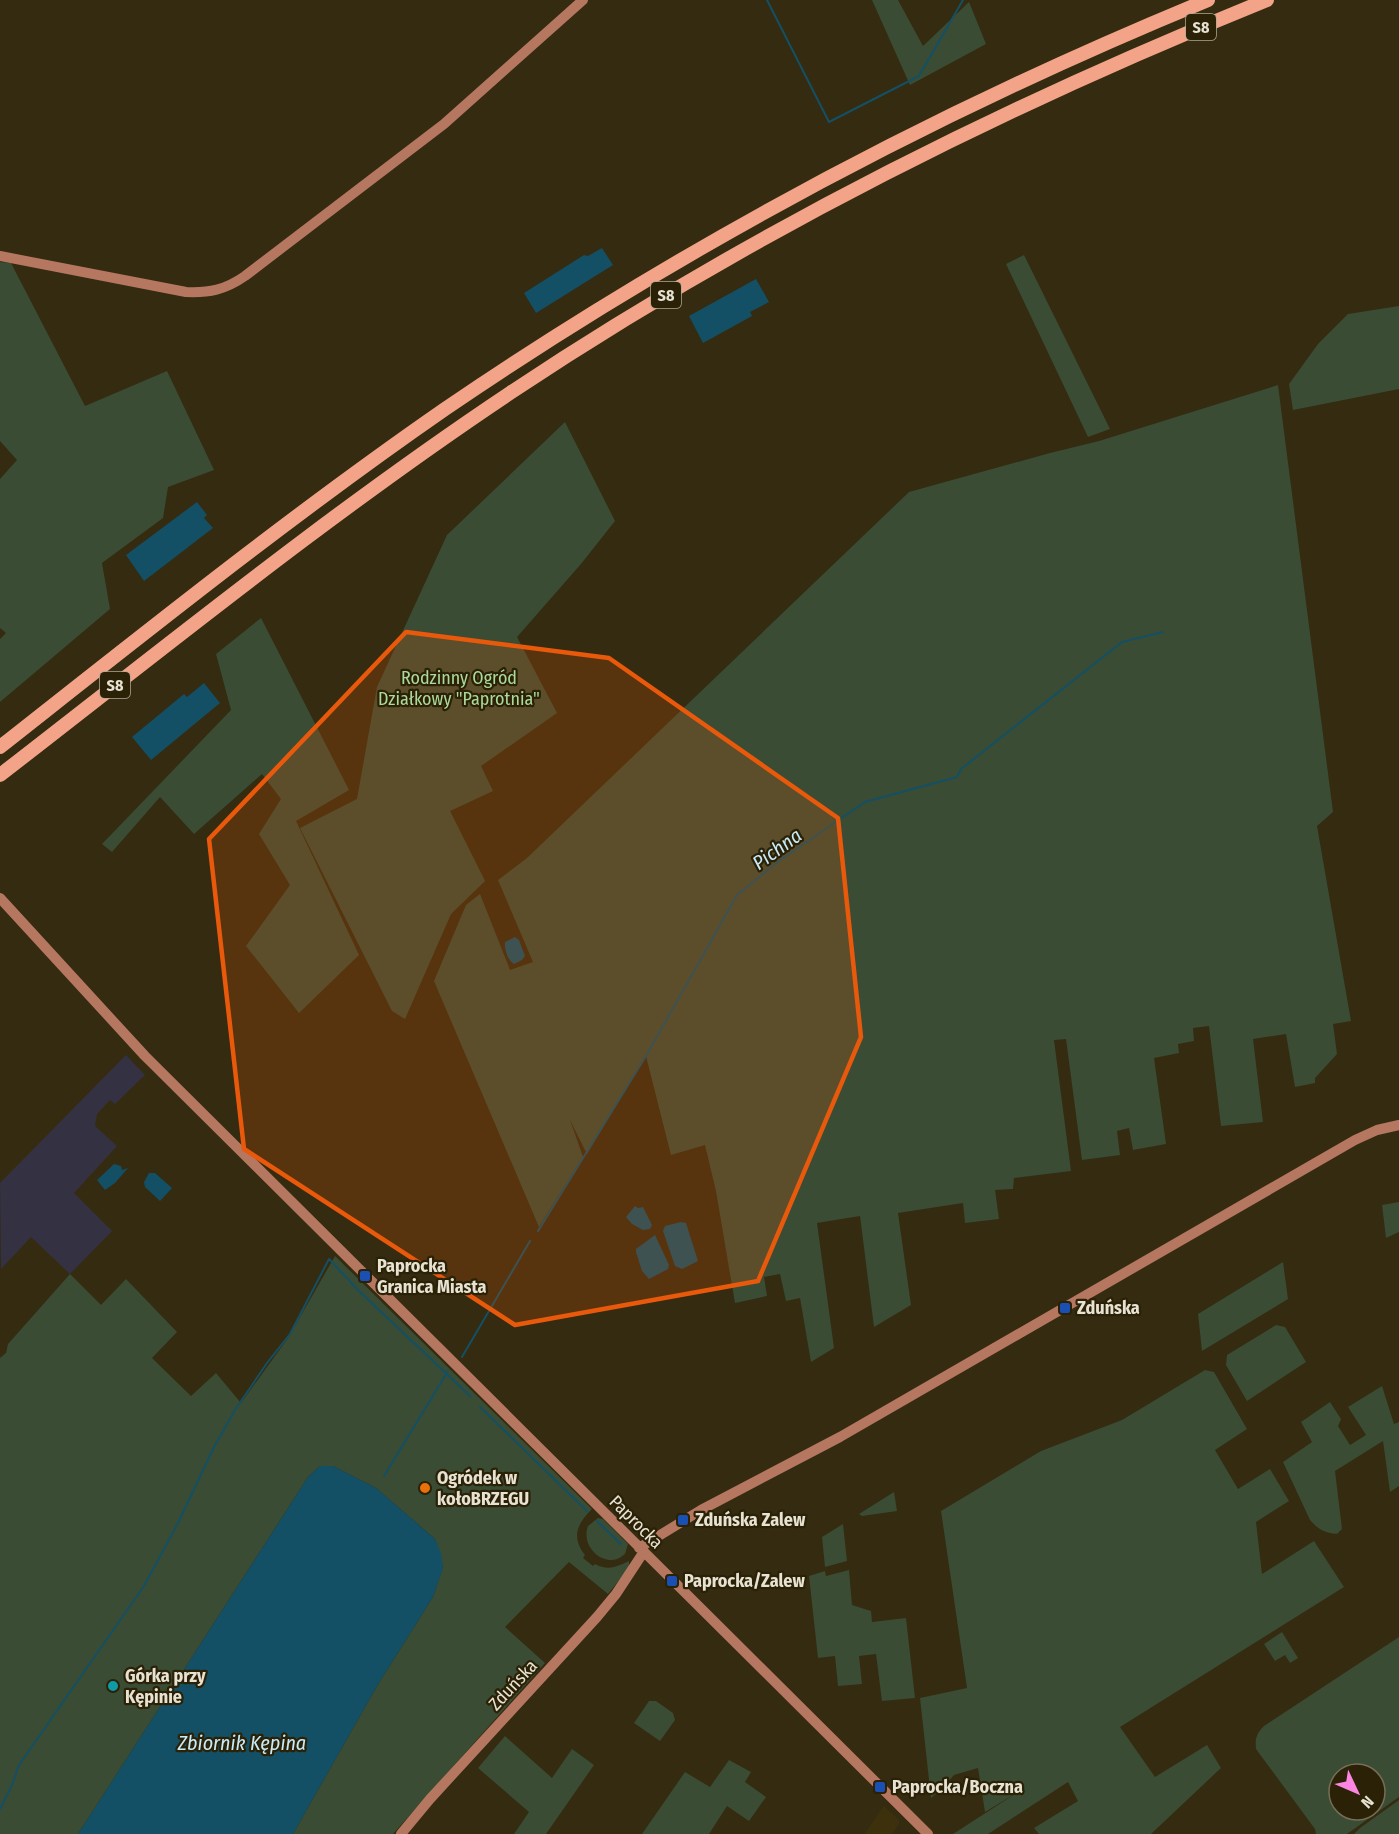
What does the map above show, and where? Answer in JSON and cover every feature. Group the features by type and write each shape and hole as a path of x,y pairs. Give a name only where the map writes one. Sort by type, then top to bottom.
{"highway":[{"name":"S8","path":"0,747 233,564 347,479 447,408 622,295 779,204 899,141 1072,58 1208,0"},
{"name":"S8","path":"0,775 314,530 458,428 621,322 752,244 927,151 1137,54 1267,0"}],"street":[{"path":"0,256 186,292 202,293 224,288 245,276 402,158 493,82 583,0"},
{"name":"Paprocka","path":"0,898 145,1056 928,1834"},
{"name":"Zduńska","path":"401,1834 430,1799 597,1617 616,1594 641,1551 701,1510 840,1437 1355,1140 1377,1130 1399,1125"}],"highlighted area":[{"path":"406,632 609,658 838,818 861,1037 758,1281 515,1325 244,1149 209,839"}],"shaded area":[{"path":"126,1055 145,1075 115,1104 110,1100 97,1114 95,1126 117,1146 74,1193 112,1231 70,1274 31,1237 1,1269 0,1183"},
{"path":"884,1806 899,1820 895,1830 892,1834 864,1834"}],"green space":[{"path":"872,0 898,0 923,46 969,2 986,44 910,85"},
{"path":"1024,255 1110,429 1088,437 1006,264"},
{"path":"0,262 11,263 85,406 167,371 214,470 168,487 163,518 102,563 110,609 0,702 0,639 6,633 0,628 0,479 17,460 0,441"},
{"path":"1399,306 1399,389 1293,410 1289,384 1318,344 1348,314"},
{"path":"1278,385 1333,812 1317,826 1351,1021 1333,1024 1337,1054 1315,1078 1315,1083 1295,1087 1286,1034 1253,1039 1263,1122 1221,1126 1209,1026 1193,1028 1194,1041 1178,1044 1179,1053 1154,1058 1166,1144 1133,1150 1129,1128 1117,1131 1120,1155 1082,1160 1066,1039 1054,1040 1071,1171 1014,1178 1013,1189 995,1190 999,1219 965,1223 963,1203 898,1213 911,1305 874,1327 860,1216 817,1223 834,1348 811,1362 800,1298 786,1301 780,1274 764,1277 767,1296 735,1303 716,1191 705,1145 671,1155 646,1056 587,1154 570,1120 583,1157 539,1227 434,981 466,905 480,894 510,970 533,962 498,880 527,858 909,492 1099,441"},
{"name":"Rodzinny Ogród Działkowy \"Paprotnia\"","path":"565,422 615,521 517,637 557,713 481,766 493,791 450,811 485,881 451,914 405,1019 392,1011 300,828 357,799 377,687 447,535"},
{"path":"261,618 349,790 296,821 359,955 299,1013 246,946 290,885 259,834 281,799 262,774 194,834 160,797 112,852 102,844 231,710 216,654"},
{"path":"1399,1202 1399,1232 1386,1238 1382,1205"},
{"path":"335,1256 592,1509 580,1525 577,1536 585,1555 583,1558 593,1566 595,1564 608,1568 629,1561 629,1568 608,1594 569,1562 505,1627 545,1663 393,1834 293,1834 377,1686 433,1597 443,1567 435,1539 376,1488 333,1466 320,1466 308,1477 78,1834 0,1834 0,1358 6,1353 8,1344 70,1274 101,1305 126,1279 177,1332 152,1358 191,1396 216,1373 241,1403 288,1338"},
{"path":"1283,1262 1288,1299 1202,1351 1198,1314"},
{"path":"1276,1325 1285,1327 1306,1362 1247,1401 1226,1365 1227,1355"},
{"path":"1205,1370 1214,1372 1247,1429 1215,1450 1238,1489 1270,1469 1289,1501 1256,1522 1262,1574 1314,1541 1344,1587 1120,1727 1155,1777 1207,1745 1221,1768 1151,1834 1039,1834 1034,1828 1078,1801 1068,1782 988,1834 953,1834 1018,1792 985,1812 978,1768 954,1775 931,1798 920,1698 967,1688 941,1511 1041,1451 1122,1420"},
{"path":"1382,1386 1394,1424 1399,1422 1399,1486 1390,1492 1383,1441 1335,1471 1342,1529 1337,1534 1325,1532 1310,1520 1283,1462 1312,1442 1301,1422 1330,1402 1341,1419 1338,1426 1350,1445 1366,1435 1348,1407"},
{"path":"894,1492 897,1511 862,1516 859,1514"},
{"path":"598,1518 603,1519 628,1544 625,1554 619,1558 606,1559 591,1549 587,1538 588,1526"},
{"path":"843,1524 847,1561 825,1567 822,1537"},
{"path":"849,1570 852,1605 871,1611 872,1622 906,1618 915,1698 882,1701 876,1654 859,1656 862,1684 838,1686 835,1656 818,1658 809,1576 825,1571 826,1576"},
{"path":"1282,1632 1298,1658 1290,1663 1285,1655 1275,1661 1264,1644"},
{"path":"1399,1637 1399,1797 1387,1806 1387,1762 1327,1762 1327,1822 1364,1822 1347,1834 1316,1834 1315,1829 1256,1749 1259,1732 1264,1726"},
{"path":"649,1701 656,1701 673,1713 675,1720 660,1741 634,1723"},
{"path":"505,1736 552,1778 572,1749 594,1765 546,1834 514,1834 529,1812 478,1768"},
{"path":"729,1760 751,1772 745,1782 766,1797 749,1821 727,1806 709,1834 642,1834 685,1772 710,1787"},
{"path":"1399,1800 1399,1834 1354,1834 1368,1822 1387,1822 1387,1809"}],"water":[{"path":"602,248 613,265 536,313 524,293 584,255 588,256"},
{"path":"756,279 769,302 750,312 752,316 703,343 689,316"},
{"path":"197,502 207,515 204,518 213,528 144,581 126,555"},
{"path":"204,683 220,703 151,760 132,737 184,694 187,697"},
{"path":"515,937 519,940 525,956 514,964 508,958 505,942"},
{"path":"114,1164 121,1166 122,1170 128,1168 115,1183 105,1190 97,1180"},
{"path":"149,1173 155,1173 172,1188 160,1201 145,1187 144,1182"},
{"path":"635,1206 643,1207 652,1225 650,1229 643,1230 632,1224 626,1217"},
{"path":"686,1223 698,1261 682,1269 675,1266 663,1231 665,1226"},
{"path":"655,1235 669,1265 668,1269 649,1279 642,1271 636,1249"},
{"name":"Zbiornik Kępina","path":"320,1466 333,1466 376,1488 435,1539 441,1553 443,1568 433,1597 377,1686 293,1834 78,1834 308,1477"}],"waterway":[{"path":"767,0 829,122 919,76 963,0"},
{"name":"Pichna","path":"538,1231 646,1056 737,895 779,861 865,802 957,777 961,769 1122,642 1163,632"},
{"name":"Pichna","path":"462,1357 530,1241"},
{"path":"0,1809 19,1765 144,1586 178,1523 214,1447 235,1410 290,1334 329,1259 359,1291 471,1397"},
{"path":"384,1476 448,1371"},
{"path":"480,1407 587,1511"},
{"path":"597,1521 621,1544"}],"place":[{"name":"Paprocka Granica Miasta","path":"365,1276"},
{"name":"Zduńska","path":"1065,1308"},
{"name":"Ogródek w kołoBRZEGU","path":"425,1488"},
{"name":"Zduńska Zalew","path":"683,1520"},
{"name":"Paprocka/Zalew","path":"672,1581"},
{"name":"Górka przy Kępinie","path":"113,1686"},
{"name":"Paprocka/Boczna","path":"880,1787"}]}
